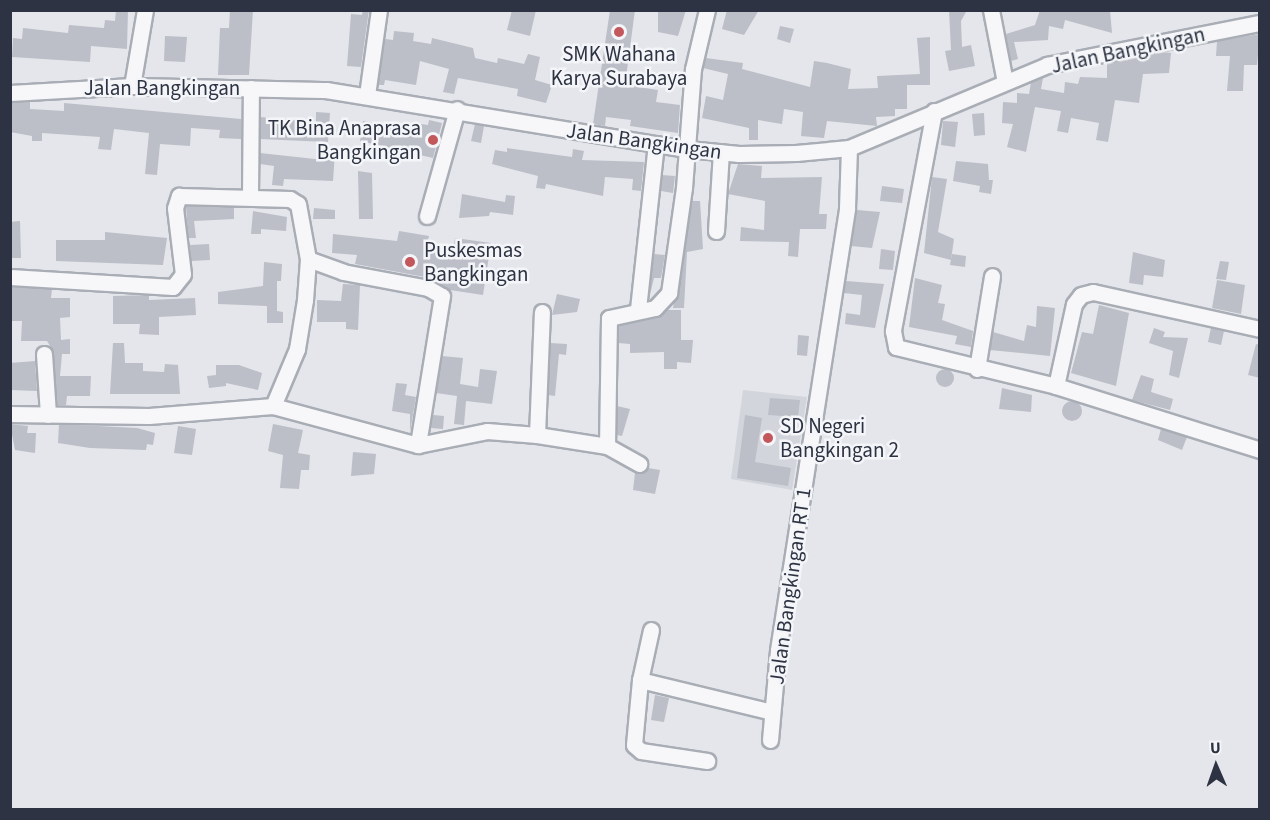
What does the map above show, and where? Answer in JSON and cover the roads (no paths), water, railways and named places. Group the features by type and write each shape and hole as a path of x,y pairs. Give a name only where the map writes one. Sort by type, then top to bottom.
{"street":[{"path":"132,86 145,10"},
{"path":"367,95 379,10"},
{"path":"606,446 608,324 615,314 655,308 669,293 688,148 693,69 707,10"},
{"path":"991,10 1005,82"},
{"name":"Jalan Bangkingan","path":"10,93 132,86 251,88 367,95 656,144 721,152 849,148 1005,82 1093,53 1260,23"},
{"path":"250,196 251,88"},
{"path":"427,216 457,109"},
{"path":"934,111 892,340 903,352 1056,386 1260,450"},
{"path":"638,309 656,144"},
{"name":"Jalan Bangkingan RT 1","path":"770,740 772,712 847,208 849,148"},
{"path":"716,231 721,152"},
{"path":"10,277 173,287 183,274 175,208 179,196 250,196 298,204 308,259 297,349 273,406"},
{"path":"308,259 343,272 428,288 442,296 418,445"},
{"path":"977,369 993,276"},
{"path":"1056,386 1074,304 1081,295 1093,292 1260,329"},
{"path":"537,435 543,312"},
{"path":"44,354 48,415"},
{"path":"10,414 149,416 273,406 418,445 487,431 537,435 606,446 639,464"},
{"path":"651,630 640,680 634,746 641,751 707,761"},
{"path":"640,680 772,712"}],"place":[{"name":"SMK Wahana Karya Surabaya","path":"619,32"},
{"name":"TK Bina Anaprasa Bangkingan","path":"433,140"},
{"name":"Puskesmas Bangkingan","path":"410,262"},
{"name":"SD Negeri Bangkingan 2","path":"768,438"}]}
